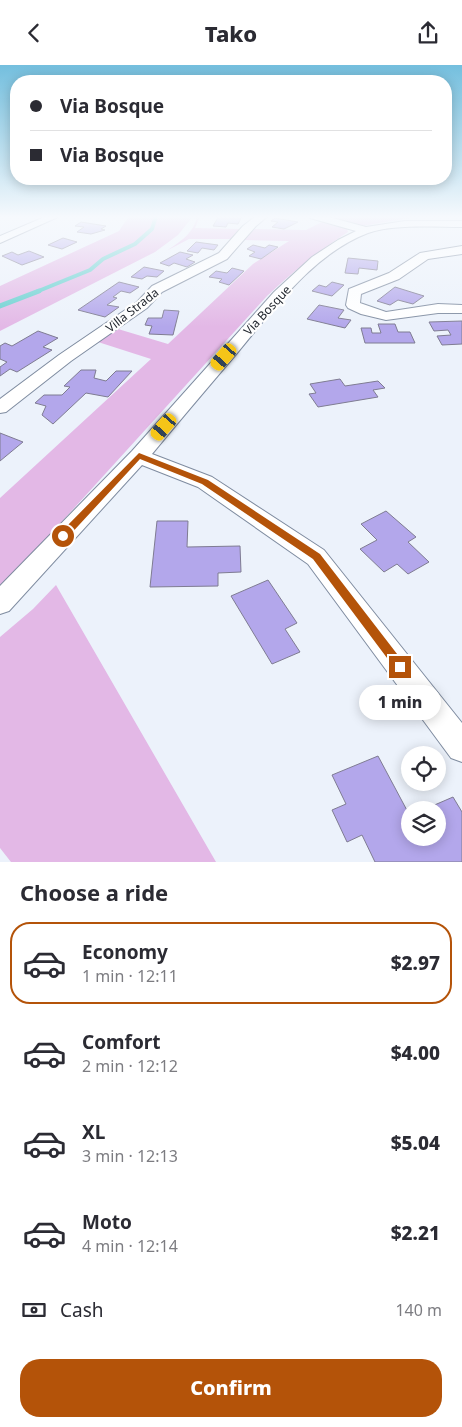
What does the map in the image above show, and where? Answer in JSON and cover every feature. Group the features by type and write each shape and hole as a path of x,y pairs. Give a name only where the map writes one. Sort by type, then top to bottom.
{"street":[{"name":"Villa Strada","path":"0,408 65,358 138,308 157,289 226,253"},
{"name":"Via Bosque","path":"0,603 139,456 279,295 326,253"},
{"path":"442,253 424,256 394,277 354,292 353,305 372,314 395,317 436,308 462,309"},
{"path":"139,456 205,482 316,557 462,747"}],"shaded area":[{"path":"71,253 153,253 0,331 0,286"},
{"path":"270,253 318,253 267,296 26,561 0,585 0,498 151,359 98,342 118,329 168,344 253,264"},
{"path":"56,585 216,862 11,862 0,848 0,637 33,609"}],"building":[{"path":"9,253 18,255 34,253 44,257 22,265 2,256"},
{"path":"178,253 193,255 186,259 195,262 187,267 174,263 169,266 160,263"},
{"path":"253,253 269,253 261,259 249,256"},
{"path":"348,258 378,261 377,270 359,268 358,274 345,273"},
{"path":"144,267 164,271 157,277 147,276 142,279 131,277"},
{"path":"232,268 244,271 229,285 219,282 222,279 209,277 216,271 227,273"},
{"path":"119,282 139,287 130,293 121,291 113,297 117,298 107,305 119,307 105,317 78,310"},
{"path":"332,282 344,285 332,296 312,291 319,285 326,287"},
{"path":"395,287 424,296 413,304 398,300 390,305 377,301"},
{"path":"319,305 344,310 338,318 351,320 345,328 307,319"},
{"path":"164,310 179,311 173,335 149,334 152,326 145,325 148,318 162,318"},
{"path":"462,321 462,344 442,345 437,336 451,335 448,330 434,331 429,322"},
{"path":"378,324 395,324 398,332 410,332 415,343 365,343 361,328 371,328 372,333 381,333"},
{"path":"38,331 58,338 43,347 52,350 17,372 10,369 0,376 0,367 7,362 0,359 0,346 5,343 12,346"},
{"path":"81,370 96,370 94,378 106,381 116,371 132,371 108,397 86,393 53,424 42,415 46,406 35,403 44,395 62,395 70,387 64,386"},
{"path":"340,379 345,386 378,381 385,388 373,390 378,397 318,407 309,394 316,393 310,384"},
{"path":"0,433 23,442 0,461"},
{"path":"386,511 416,537 408,542 429,562 408,574 397,564 384,572 360,549 377,540 361,524"},
{"path":"157,521 188,521 187,547 240,546 241,572 218,573 218,586 150,587"},
{"path":"268,580 297,623 285,629 300,652 272,664 231,596"},
{"path":"378,756 402,801 401,846 446,846 446,801 444,801 453,797 462,812 462,862 375,862 362,835 347,842 332,810 346,804 332,775"}],"waterway":[{"path":"36,292 90,270 103,259 115,253"},
{"path":"0,306 39,291"}],"route":[{"path":"63,536 139,456 205,482 316,557 400,667"}]}
